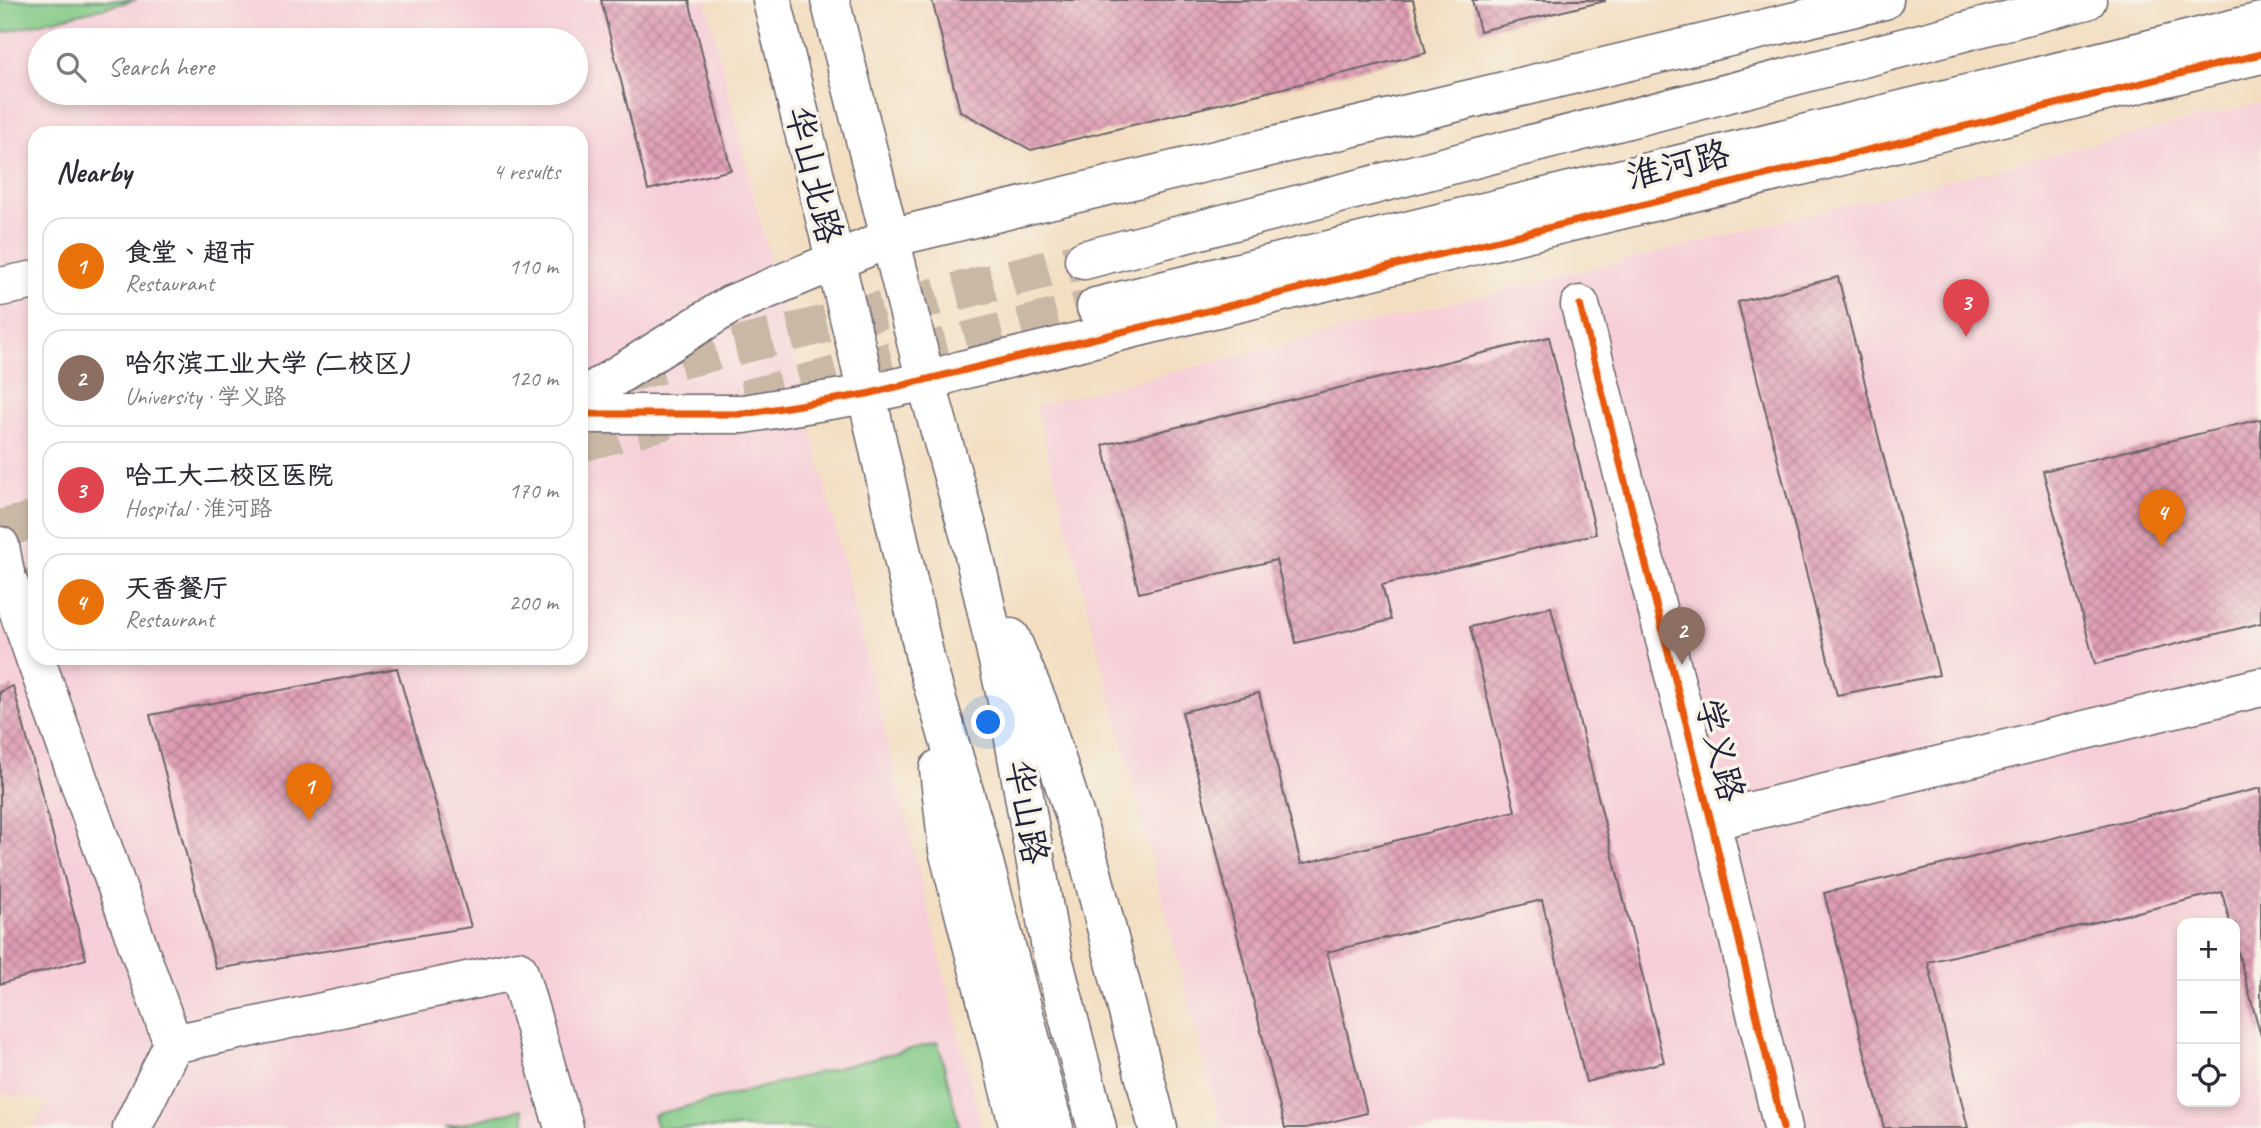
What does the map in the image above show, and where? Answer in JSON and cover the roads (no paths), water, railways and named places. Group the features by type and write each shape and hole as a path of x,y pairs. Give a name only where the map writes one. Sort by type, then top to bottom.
{"main road":[{"name":"华山北路","path":"772,0 857,350 926,662"},
{"name":"华山北路","path":"830,0 915,333"},
{"path":"588,394 730,305 890,238 1884,0"},
{"name":"淮河路","path":"1084,260 2087,0"},
{"name":"淮河路","path":"1096,307 2261,22"},
{"path":"588,414 744,414 867,394 2261,54"},
{"path":"0,287 28,281"},
{"name":"学义路","path":"1580,305 1711,821 1783,1128"},
{"name":"华山路","path":"915,333 970,537 1008,705 1052,954 1097,1128"},
{"path":"970,537 1038,704 1088,857 1158,1128"},
{"path":"10,564 28,632"},
{"path":"926,662 948,850 1019,1128"},
{"path":"926,662 977,836 1054,1128"},
{"path":"38,665 173,1044 132,1128"},
{"path":"1711,821 2261,687"},
{"path":"173,1044 519,970 564,1128"}],"tunnel":[{"path":"624,374 1084,260"},
{"path":"745,399 1096,307"},
{"path":"588,441 667,420"},
{"path":"0,529 28,522"},
{"path":"0,594 28,588"}],"place":[{"name":"哈工大二校区医院","path":"1966,337"},
{"name":"天香餐厅","path":"2162,547"},
{"name":"哈尔滨工业大学 (二校区)","path":"1682,665"},
{"name":"食堂、超市","path":"309,821"}]}
